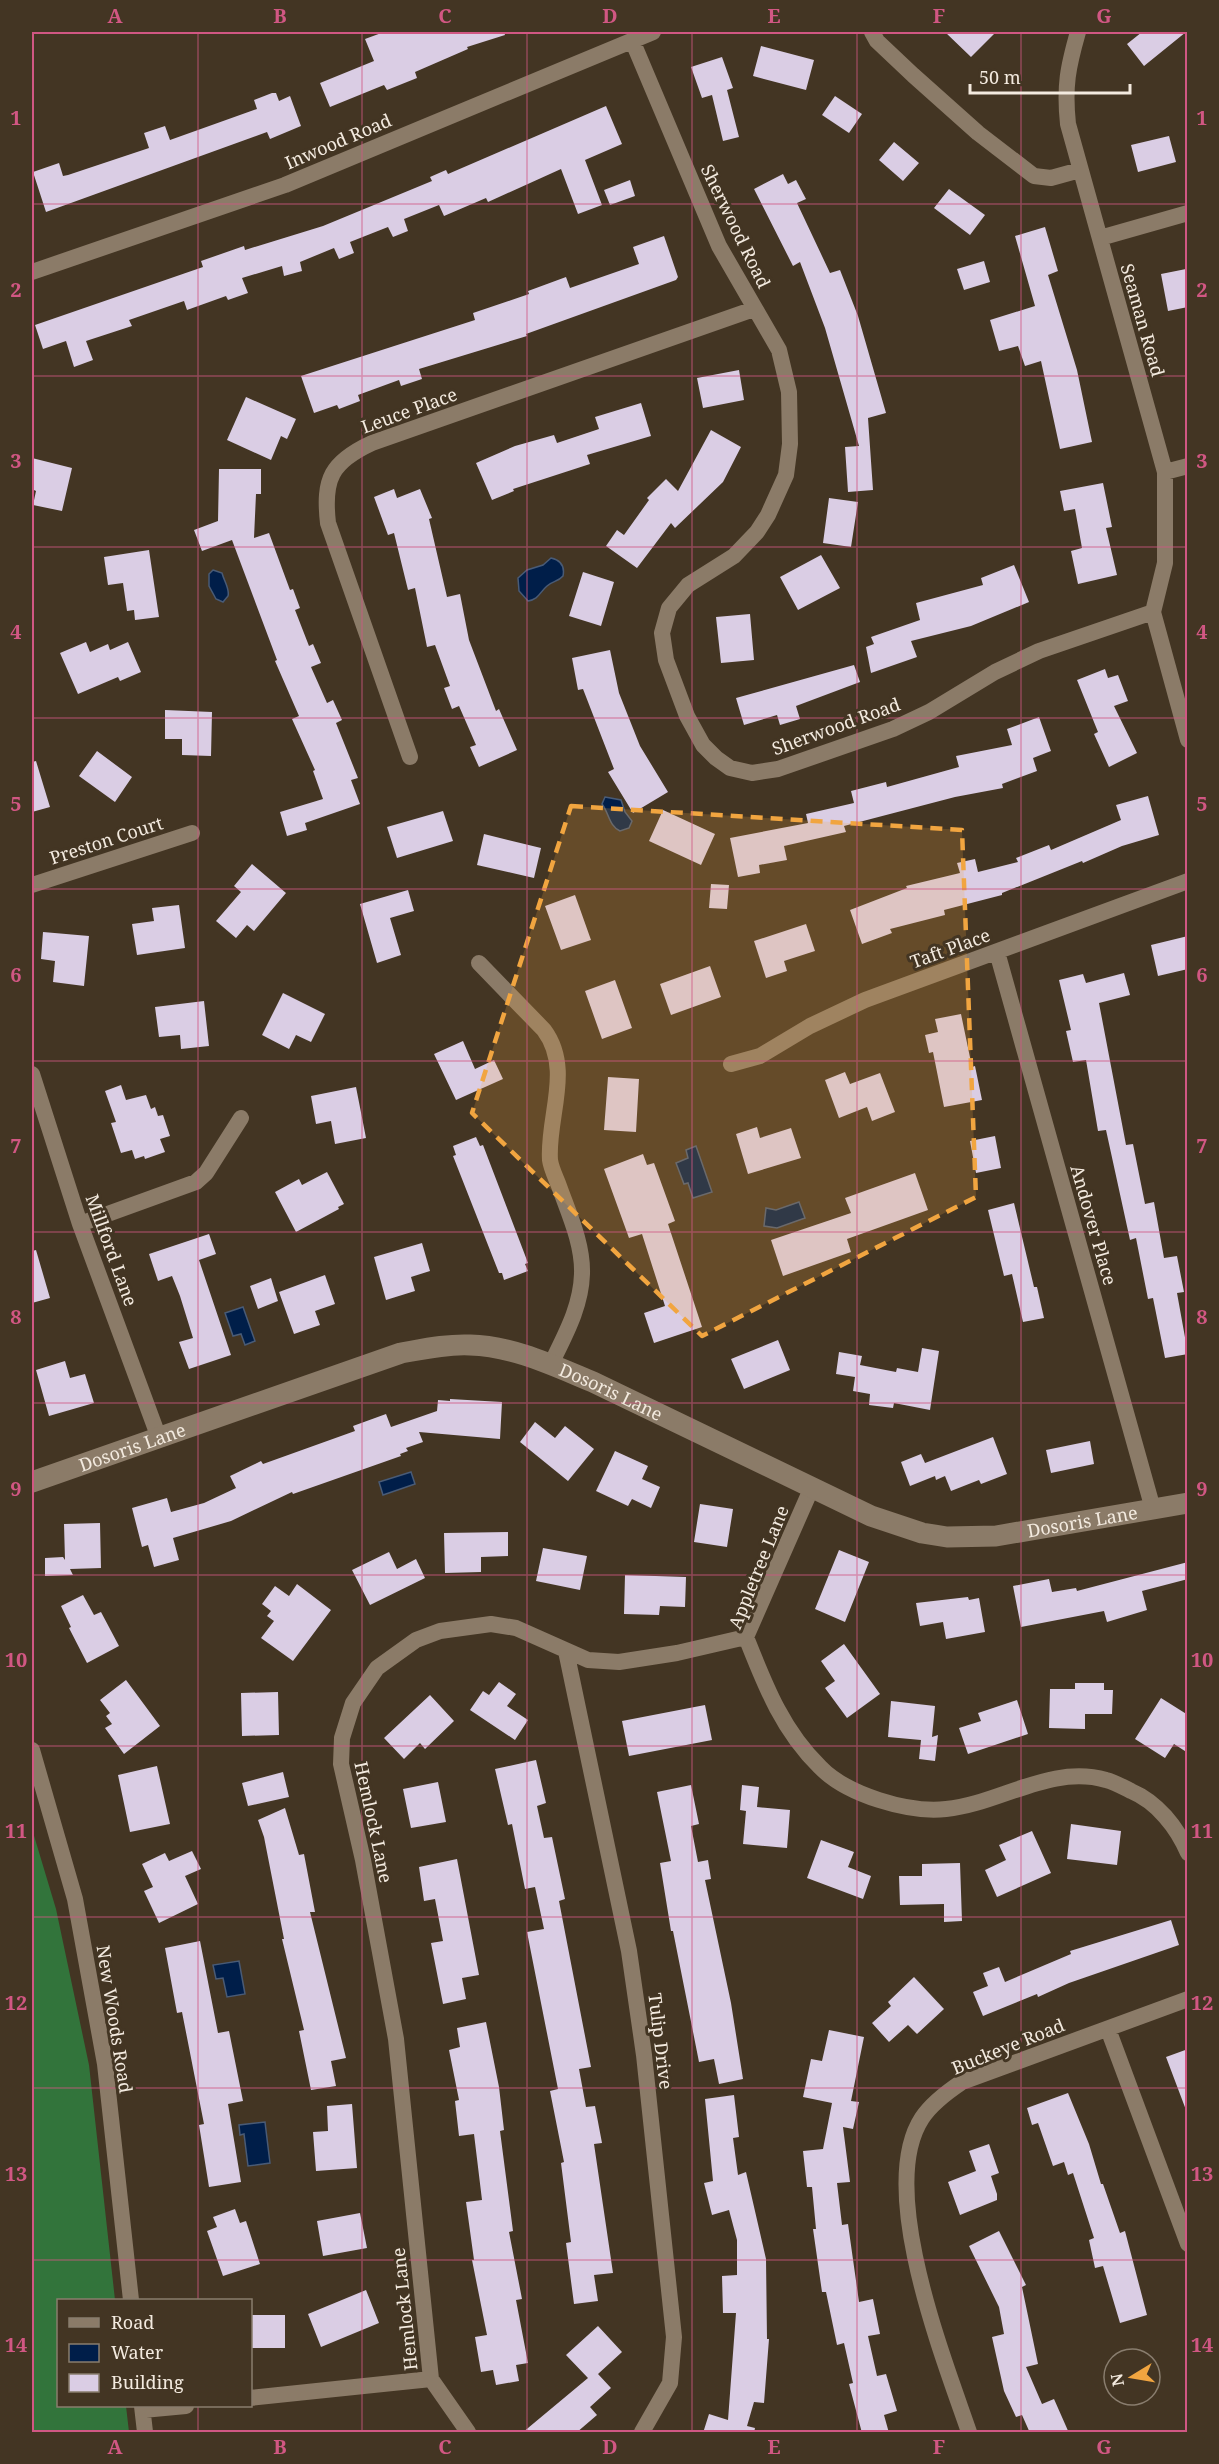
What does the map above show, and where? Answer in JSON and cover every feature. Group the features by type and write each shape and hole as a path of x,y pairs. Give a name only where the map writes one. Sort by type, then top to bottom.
{"street":[{"name":"Inwood Road","path":"32,272 285,185 653,32"},
{"path":"872,32 877,41 978,133 1034,176 1051,178 1080,170"},
{"name":"Seaman Road","path":"1078,32 1067,71 1065,94 1068,124 1165,472 1165,564 1153,612 1185,719 1188,740"},
{"name":"Sherwood Road","path":"632,40 719,246 779,350 789,392 790,444 786,475 768,515 757,532 734,556 688,585 669,608 662,633 666,660 687,716 703,745 730,768 752,773 803,762 893,729 929,712 995,672 1039,651 1153,612"},
{"path":"1100,237 1188,213"},
{"name":"Leuce Place","path":"410,757 328,523 325,498 328,481 338,465 357,450 372,443 754,309"},
{"path":"1165,472 1188,466"},
{"name":"Preston Court","path":"32,885 192,833"},
{"name":"Taft Place","path":"731,1064 760,1056 810,1026 865,1000 1188,881"},
{"name":"Andover Place","path":"997,952 1153,1509"},
{"path":"479,963 543,1030 551,1040 556,1056 557,1083 550,1160 578,1241 582,1272 580,1302 551,1365"},
{"name":"Millford Lane","path":"32,1074 80,1224 159,1437"},
{"path":"80,1224 195,1182 206,1173 241,1118"},
{"name":"Dosoris Lane","path":"32,1482 401,1353 471,1345 516,1352 593,1382 871,1516 922,1533 947,1537 996,1536 1188,1503"},
{"name":"Appletree Lane","path":"812,1487 746,1638 774,1706 792,1735 821,1769 862,1794 896,1805 944,1809 979,1803 1031,1784 1076,1776 1105,1779 1142,1796 1167,1818 1182,1839 1188,1853"},
{"name":"Hemlock Lane","path":"431,2379 396,2039 363,1860 341,1764 342,1738 353,1703 377,1668 416,1640 440,1631 491,1624 526,1632 588,1660 619,1662 677,1653 746,1638"},
{"name":"Tulip Drive","path":"566,1652 629,1951 644,2055 674,2337 670,2384 642,2433"},
{"name":"New Woods Road","path":"32,1750 75,1899 105,2064 131,2299"},
{"name":"Buckeye Road","path":"969,2433 934,2331 913,2247 905,2193 910,2144 921,2118 942,2096 962,2082 1188,1999"},
{"path":"1108,2029 1188,2244"},
{"path":"252,2398 431,2379 468,2433"},
{"path":"145,2433 142,2408 164,2407"}],"highlighted area":[{"path":"571,806 962,830 976,1197 702,1336 472,1113"}],"green space":[{"path":"32,1829 56,1909 89,2065 115,2299 57,2299 57,2407 126,2407 129,2432 32,2432"}],"water":[{"path":"551,558 561,564 563,576 549,584 537,597 528,601 519,591 518,578 527,570 543,565"},
{"path":"213,570 222,573 228,588 228,596 223,602 216,599 209,586 209,574"},
{"path":"605,797 621,800 625,812 632,821 629,828 620,831 616,829 602,804"},
{"path":"696,1146 712,1192 693,1198 688,1183 684,1184 676,1163 688,1158 686,1150"},
{"path":"799,1202 805,1218 777,1228 764,1226 766,1208 776,1210"},
{"path":"243,1307 255,1341 245,1345 241,1334 233,1336 225,1313"},
{"path":"411,1472 415,1484 383,1495 379,1482"},
{"path":"239,1961 245,1994 227,1997 223,1978 216,1979 213,1965"},
{"path":"265,2122 270,2163 248,2166 244,2134 240,2135 239,2125"}],"building":[{"path":"384,32 504,32 505,35 467,47 468,49 415,72 417,78 387,90 384,85 330,107 320,83 374,61 365,39"},
{"path":"945,32 996,32 971,57"},
{"path":"1142,32 1186,32 1144,66 1127,44"},
{"path":"761,46 814,60 806,90 753,76"},
{"path":"722,57 733,88 727,90 739,137 723,141 712,95 702,98 691,67"},
{"path":"276,93 279,101 290,96 301,126 270,139 267,132 46,212 33,172 59,163 63,176 68,175 149,148 144,133 165,126 170,140 257,109 254,100"},
{"path":"835,96 862,114 849,133 822,115"},
{"path":"606,106 622,144 585,160 602,205 578,214 561,169 488,202 486,198 444,216 439,205 404,219 408,231 393,237 388,227 350,242 354,253 339,259 334,248 300,262 302,271 284,276 282,266 242,278 248,293 228,300 226,296 187,310 184,301 129,320 132,326 86,341 93,360 74,367 66,341 43,349 35,325 203,267 201,261 244,246 245,250 323,226 432,181 430,177 446,170 448,174"},
{"path":"1169,136 1176,162 1138,172 1131,145"},
{"path":"894,142 919,163 903,181 879,160"},
{"path":"783,174 788,184 796,180 806,199 797,203 830,273 840,270 858,316 886,413 868,418 873,490 848,492 845,447 859,446 825,328 800,262 793,266 754,189"},
{"path":"630,180 635,196 610,205 604,190"},
{"path":"949,189 985,215 970,235 934,208"},
{"path":"1045,227 1058,271 1048,275 1077,370 1092,442 1060,449 1041,361 1025,366 1018,346 999,351 990,320 1035,306 1015,236"},
{"path":"664,236 678,277 676,280 526,334 527,336 419,369 422,379 401,386 399,380 358,395 360,401 339,409 337,405 314,413 301,376 475,320 473,313 529,294 528,291 566,277 570,288 639,264 633,247"},
{"path":"984,261 990,282 964,290 957,269"},
{"path":"1186,269 1188,307 1168,311 1161,274"},
{"path":"739,370 744,400 703,408 697,378"},
{"path":"246,397 296,419 287,439 281,436 271,460 227,440"},
{"path":"641,403 651,436 587,455 590,464 513,489 514,491 492,500 476,463 515,446 554,435 557,443 599,429 595,417"},
{"path":"711,430 741,447 723,482 675,528 671,523 637,568 606,546 617,530 624,535 649,500 647,498 666,479 678,491"},
{"path":"32,458 72,468 62,511 33,505 36,491 32,489"},
{"path":"219,469 261,469 261,494 256,494 254,538 269,533 290,590 293,589 300,608 295,610 309,646 313,644 321,663 311,667 327,703 333,700 342,720 336,723 358,778 351,780 360,804 305,823 307,830 287,836 280,812 323,799 313,771 315,770 292,719 299,716 275,661 277,660 232,540 202,551 194,530 218,521"},
{"path":"1103,483 1112,527 1106,528 1117,575 1078,584 1071,551 1082,548 1075,509 1064,511 1060,491"},
{"path":"394,489 397,498 420,489 432,518 429,519 447,597 460,594 469,640 496,711 499,709 517,750 479,767 470,747 476,745 459,706 452,709 444,688 450,686 435,645 427,647 415,588 408,590 394,533 388,535 374,497"},
{"path":"829,498 858,502 851,547 823,543"},
{"path":"149,550 159,617 135,620 134,610 127,611 123,583 108,585 104,557"},
{"path":"821,555 840,588 798,610 780,577"},
{"path":"1014,565 1029,602 971,626 911,641 917,657 871,673 866,647 874,644 871,637 920,620 916,603 983,585 981,578"},
{"path":"583,572 614,582 601,626 569,616"},
{"path":"750,614 754,660 721,663 716,617"},
{"path":"86,642 90,652 108,644 110,650 128,642 141,672 120,681 118,677 78,694 60,653"},
{"path":"610,650 619,693 640,746 668,792 633,813 608,772 614,769 583,689 578,690 572,658"},
{"path":"854,665 860,682 796,706 800,719 780,725 777,715 744,725 736,698"},
{"path":"1105,669 1108,678 1118,675 1128,701 1114,706 1137,753 1109,767 1094,734 1098,732 1077,680"},
{"path":"165,710 212,712 211,756 182,755 182,739 165,739"},
{"path":"1039,717 1051,751 1033,758 1037,771 1002,784 1003,788 955,797 844,826 846,832 784,846 787,860 759,865 760,873 738,877 730,838 808,823 806,814 854,803 851,791 886,782 887,787 959,767 956,756 1012,745 1007,729"},
{"path":"97,751 132,777 115,802 79,776"},
{"path":"36,761 50,807 32,812 32,762"},
{"path":"1148,796 1159,835 1122,846 1083,863 1082,861 1002,893 1002,895 944,910 945,915 890,929 892,933 862,944 850,910 907,888 906,886 960,873 957,863 975,859 978,872 1018,862 1016,858 1049,845 1051,850 1121,820 1116,805"},
{"path":"663,810 715,834 701,865 649,841"},
{"path":"443,811 453,841 397,858 387,827"},
{"path":"484,834 541,848 534,878 477,865"},
{"path":"252,864 286,893 254,931 247,925 236,938 216,921 241,892 234,886"},
{"path":"711,884 729,885 727,909 709,908"},
{"path":"408,890 414,911 390,918 401,955 377,963 360,904"},
{"path":"575,895 591,940 561,950 545,906"},
{"path":"179,905 185,948 137,955 132,924 154,921 152,908"},
{"path":"806,924 815,951 784,961 787,971 766,978 754,941"},
{"path":"43,932 89,936 84,986 53,982 55,961 41,959"},
{"path":"1188,936 1188,969 1158,976 1151,945"},
{"path":"710,966 721,997 671,1015 660,984"},
{"path":"1124,973 1130,995 1099,1003 1126,1145 1133,1144 1145,1204 1154,1202 1164,1258 1177,1256 1184,1292 1177,1293 1188,1354 1165,1358 1153,1298 1148,1299 1136,1238 1130,1240 1106,1130 1098,1131 1086,1060 1073,1062 1066,1031 1071,1030 1059,980 1083,974 1086,983"},
{"path":"615,980 632,1028 602,1039 585,991"},
{"path":"283,993 325,1014 311,1042 296,1035 289,1049 262,1035"},
{"path":"204,1001 209,1046 181,1049 180,1035 159,1037 155,1007"},
{"path":"961,1014 972,1067 975,1066 982,1100 944,1107 933,1052 929,1053 925,1035 938,1032 935,1019"},
{"path":"463,1041 475,1069 494,1060 503,1079 456,1100 434,1054"},
{"path":"845,1072 850,1084 880,1073 895,1112 872,1121 867,1107 839,1118 825,1080"},
{"path":"608,1077 639,1079 636,1132 604,1130"},
{"path":"121,1085 126,1100 146,1095 151,1109 155,1107 158,1116 163,1115 170,1136 160,1139 165,1152 145,1159 144,1156 135,1159 132,1150 121,1153 111,1123 116,1122 105,1091"},
{"path":"356,1087 366,1138 335,1144 331,1121 316,1124 311,1096"},
{"path":"757,1127 760,1138 791,1128 801,1158 748,1174 736,1134"},
{"path":"995,1136 1001,1168 976,1173 970,1141"},
{"path":"476,1137 480,1146 483,1145 528,1263 525,1264 528,1271 504,1280 502,1273 499,1273 453,1156 456,1155 453,1146"},
{"path":"643,1154 647,1165 654,1163 675,1221 668,1224 702,1327 654,1343 644,1313 665,1306 642,1234 629,1238 604,1169"},
{"path":"327,1172 344,1204 296,1232 275,1192 299,1179 302,1185"},
{"path":"915,1173 928,1210 847,1239 851,1252 783,1276 771,1240 851,1213 845,1198"},
{"path":"1014,1203 1034,1287 1037,1287 1044,1318 1023,1322 1012,1274 1004,1276 988,1210"},
{"path":"209,1234 216,1254 199,1260 231,1355 189,1369 179,1342 193,1338 180,1296 172,1276 158,1281 149,1254"},
{"path":"422,1243 430,1271 411,1277 415,1291 386,1300 374,1257"},
{"path":"36,1250 50,1298 32,1303 32,1251"},
{"path":"325,1275 335,1304 315,1311 320,1325 294,1334 279,1292"},
{"path":"271,1278 278,1301 258,1309 250,1286"},
{"path":"778,1340 790,1370 744,1389 731,1359"},
{"path":"922,1348 939,1351 930,1410 894,1403 893,1408 869,1405 870,1394 853,1391 855,1377 836,1374 839,1352 862,1356 860,1365 896,1372 897,1368 918,1372"},
{"path":"65,1361 70,1378 85,1374 94,1403 49,1416 36,1370"},
{"path":"450,1399 502,1402 500,1439 419,1432 423,1442 406,1448 408,1451 400,1454 401,1456 293,1494 292,1492 231,1521 173,1538 179,1560 154,1567 148,1545 142,1547 132,1508 167,1498 171,1512 204,1503 236,1488 230,1476 261,1461 263,1464 355,1431 353,1426 386,1414 391,1427 437,1411 438,1400 450,1401"},
{"path":"535,1422 555,1438 565,1426 594,1449 568,1481 520,1442"},
{"path":"993,1437 1007,1474 981,1484 979,1480 951,1491 945,1476 936,1480 935,1476 910,1486 901,1462 921,1454 925,1463"},
{"path":"1090,1441 1094,1464 1051,1473 1046,1450"},
{"path":"615,1451 648,1466 642,1479 660,1487 651,1508 632,1499 628,1506 596,1491"},
{"path":"700,1504 733,1509 727,1547 694,1542"},
{"path":"100,1523 101,1568 70,1569 73,1575 45,1576 45,1558 63,1557 65,1560 64,1524"},
{"path":"508,1532 508,1556 481,1557 481,1572 445,1573 444,1533"},
{"path":"543,1548 587,1556 580,1590 536,1581"},
{"path":"839,1550 869,1562 845,1622 815,1609"},
{"path":"389,1552 397,1569 416,1559 425,1578 370,1605 352,1570"},
{"path":"1188,1562 1188,1579 1142,1591 1147,1610 1107,1622 1104,1611 1021,1627 1013,1586 1049,1579 1052,1592 1076,1588 1077,1591"},
{"path":"625,1575 686,1577 685,1607 660,1606 659,1615 624,1614"},
{"path":"297,1584 331,1610 293,1661 261,1638 274,1621 267,1616 271,1611 262,1604 275,1586 289,1596"},
{"path":"83,1595 94,1615 101,1612 119,1646 87,1663 69,1628 71,1627 61,1606"},
{"path":"968,1597 969,1600 979,1598 985,1632 946,1639 943,1622 920,1626 916,1603"},
{"path":"844,1644 880,1694 847,1718 825,1688 835,1681 821,1661"},
{"path":"126,1680 160,1726 124,1754 105,1728 112,1724 106,1716 110,1713 100,1700"},
{"path":"499,1682 516,1694 507,1706 528,1720 515,1740 470,1710 483,1691 489,1695"},
{"path":"1075,1683 1104,1683 1104,1690 1113,1690 1112,1714 1085,1714 1085,1729 1049,1728 1050,1689 1075,1689"},
{"path":"278,1692 279,1735 242,1736 241,1693"},
{"path":"430,1695 454,1721 425,1749 420,1743 404,1759 384,1738"},
{"path":"1161,1698 1188,1715 1188,1753 1174,1744 1165,1758 1135,1739"},
{"path":"1017,1700 1028,1734 968,1754 959,1728 981,1721 978,1713"},
{"path":"891,1701 935,1706 932,1737 938,1735 935,1761 919,1759 921,1740 888,1737"},
{"path":"705,1705 712,1740 629,1756 622,1721"},
{"path":"536,1760 546,1803 537,1806 544,1838 552,1837 565,1899 559,1901 591,2067 579,2069 586,2107 595,2106 602,2143 594,2144 613,2273 594,2275 598,2301 574,2304 566,2243 571,2242 561,2163 564,2162 550,2091 558,2089 527,1932 544,1929 535,1887 525,1889 512,1824 508,1825 495,1769"},
{"path":"157,1766 170,1824 130,1832 118,1775"},
{"path":"283,1772 289,1797 248,1806 242,1783"},
{"path":"438,1782 446,1822 411,1828 403,1789"},
{"path":"691,1785 699,1824 691,1826 698,1862 708,1860 711,1879 705,1880 731,2003 743,2079 719,2084 714,2059 699,2062 673,1931 671,1931 660,1863 671,1861 657,1792"},
{"path":"742,1785 759,1787 757,1807 790,1810 787,1848 743,1844 746,1811 740,1810"},
{"path":"285,1808 299,1855 304,1854 315,1912 310,1912 346,2058 331,2061 336,2086 311,2090 299,2031 304,2030 282,1939 284,1939 264,1837 258,1820"},
{"path":"1071,1824 1121,1831 1117,1865 1067,1859"},
{"path":"1032,1831 1051,1873 997,1897 985,1870 1006,1860 999,1845"},
{"path":"821,1840 854,1852 848,1867 871,1876 863,1899 807,1878"},
{"path":"192,1851 201,1869 185,1876 198,1904 159,1923 144,1891 153,1887 142,1864 165,1853 169,1861"},
{"path":"457,1859 479,1975 462,1978 466,1999 443,2004 431,1943 443,1941 435,1899 424,1901 419,1867"},
{"path":"960,1863 962,1921 944,1922 944,1904 900,1905 899,1876 922,1876 922,1864"},
{"path":"1171,1920 1179,1945 1069,1983 1038,1997 1037,1994 983,2016 973,1992 988,1986 983,1973 999,1967 1005,1982 1071,1954 1070,1951"},
{"path":"200,1941 218,2033 229,2031 243,2101 228,2104 241,2182 209,2187 199,2125 204,2124 182,2012 177,2013 165,1948"},
{"path":"914,1977 944,2009 917,2034 908,2025 889,2042 872,2023 891,2006 888,2002"},
{"path":"486,2022 499,2087 504,2130 500,2131 513,2231 509,2232 522,2299 516,2300 528,2363 516,2365 519,2381 496,2385 493,2370 481,2372 475,2337 487,2335 472,2260 474,2260 466,2202 482,2200 474,2134 459,2136 455,2101 459,2100 449,2050 460,2047 457,2028"},
{"path":"829,2030 864,2037 851,2101 859,2102 853,2129 843,2127 850,2182 837,2183 842,2225 848,2224 859,2302 873,2299 880,2334 868,2336 877,2376 886,2374 897,2411 884,2415 889,2433 862,2433 849,2384 853,2383 844,2343 837,2345 826,2292 822,2292 813,2229 816,2229 812,2187 807,2187 803,2151 823,2149 832,2103 803,2097 811,2059 822,2061"},
{"path":"1188,2049 1188,2109 1186,2110 1166,2057"},
{"path":"1068,2093 1089,2144 1101,2184 1103,2184 1120,2233 1125,2231 1147,2315 1120,2323 1103,2266 1095,2268 1089,2240 1094,2238 1073,2173 1068,2175 1064,2162 1053,2166 1038,2123 1032,2125 1027,2108"},
{"path":"734,2095 739,2137 733,2138 738,2175 746,2172 766,2259 767,2339 769,2339 764,2403 754,2402 747,2426 755,2428 754,2433 703,2433 709,2414 728,2420 736,2313 723,2313 722,2276 737,2275 737,2240 729,2210 712,2215 704,2183 713,2181 705,2099"},
{"path":"352,2104 357,2168 316,2171 313,2132 328,2131 327,2106"},
{"path":"989,2144 999,2173 991,2176 997,2200 960,2215 948,2182 976,2171 969,2151"},
{"path":"235,2209 240,2223 246,2221 260,2264 223,2276 207,2231 217,2227 213,2217"},
{"path":"360,2213 367,2248 323,2256 317,2221"},
{"path":"999,2231 1026,2285 1022,2287 1038,2364 1026,2367 1042,2404 1054,2399 1069,2433 1030,2433 1022,2415 1016,2417 1004,2391 992,2337 1004,2334 999,2307 969,2246"},
{"path":"366,2290 379,2323 321,2347 308,2314"},
{"path":"252,2315 285,2315 285,2348 252,2348"},
{"path":"598,2326 622,2352 598,2374 611,2388 590,2407 597,2415 576,2433 522,2433 588,2378 566,2355"}]}
